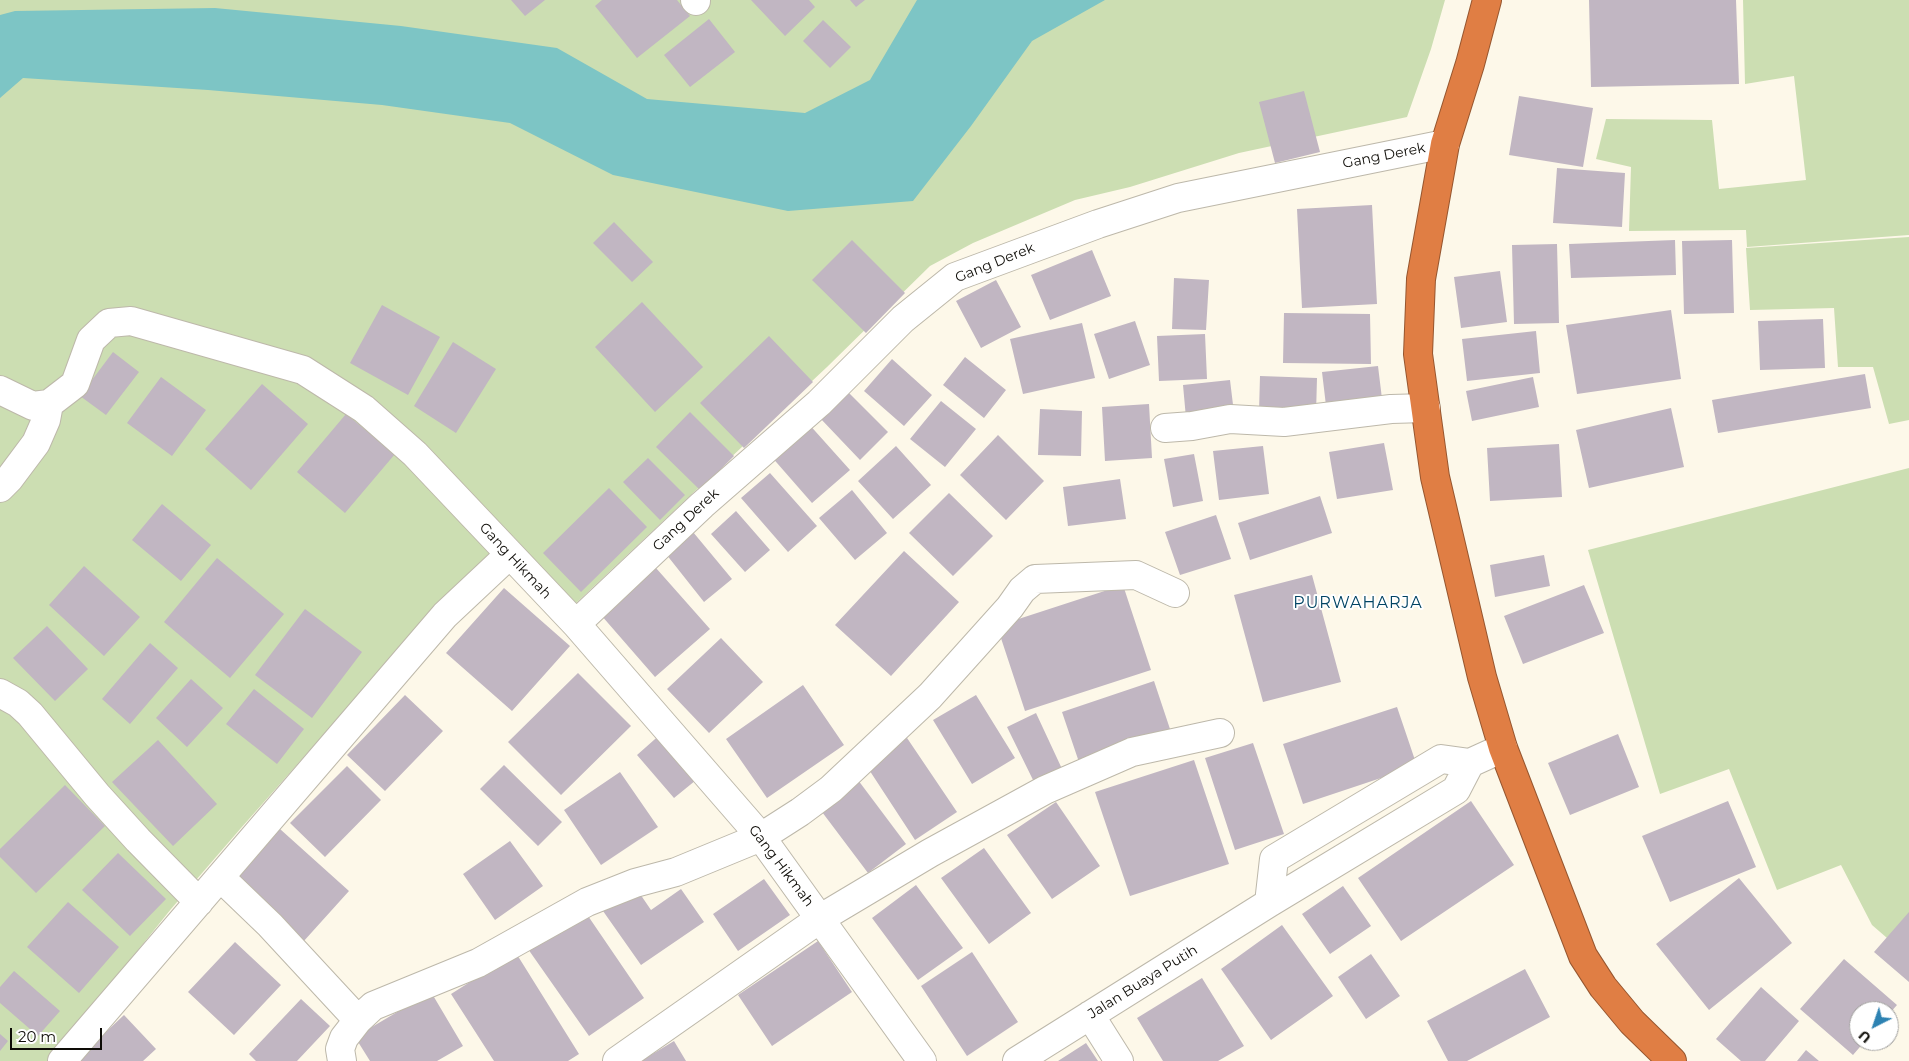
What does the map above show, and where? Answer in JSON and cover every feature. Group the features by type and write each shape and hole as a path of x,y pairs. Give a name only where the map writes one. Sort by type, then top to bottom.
{"highway":[{"path":"1487,0 1470,64 1445,144 1421,279 1418,354 1435,477 1482,677 1504,748 1583,956 1603,987 1632,1022 1672,1061"}],"street":[{"name":"Gang Derek","path":"576,624 702,505 819,403 903,319 955,277 1098,224 1178,198 1445,144"},
{"name":"Gang Hikmah","path":"49,404 75,384 91,340 109,323 131,321 303,370 364,409 415,454 576,624 762,837 922,1061"},
{"path":"0,390 33,406 49,404 46,420 36,443 0,488"},
{"path":"1165,428 1192,426 1230,419 1284,422 1426,408"},
{"path":"62,1061 445,615 509,555"},
{"path":"342,1061 340,1050 344,1038 358,1020 373,1006 478,963 586,902 635,883 676,872 762,837 800,812 831,789 930,696 1010,607 1022,590 1035,579 1136,575 1175,593"},
{"path":"0,693 18,703 30,714 97,795 199,902"},
{"path":"617,1061 821,918 1045,790 1132,752 1220,733"},
{"name":"Jalan Buaya Putih","path":"1017,1061 1269,903 1456,790 1470,763 1504,748"},
{"path":"220,877 270,925 358,1020"},
{"path":"1090,1015 1119,1061"}],"green space":[{"path":"0,0 1445,0 1431,49 1407,117 1239,153 1130,187 1075,200 973,243 930,266 827,367 574,605 513,536 432,612 241,828 171,909 49,1061 0,1061"},
{"path":"1743,0 1909,0 1909,235 1747,247 1746,230 1629,231 1631,167 1596,159 1606,119 1712,120 1719,189 1806,180 1794,76 1745,84"},
{"path":"1909,237 1909,420 1889,424 1873,367 1838,367 1834,308 1750,310 1746,248"},
{"path":"1909,468 1909,957 1872,925 1841,865 1777,890 1729,769 1660,794 1588,550"}],"water":[{"path":"917,0 1105,0 1032,41 971,126 913,201 788,211 613,175 510,123 382,105 208,90 23,78 0,98 0,15 15,11 215,8 401,26 557,48 647,99 805,113 870,80"}],"building":[{"path":"511,0 545,0 525,16"},
{"path":"602,0 677,0 690,16 637,58 595,6"},
{"path":"751,0 809,0 815,7 785,36"},
{"path":"850,0 865,0 856,7"},
{"path":"1589,0 1736,0 1739,84 1591,87"},
{"path":"709,19 735,52 690,87 664,55"},
{"path":"823,20 851,47 830,68 803,41"},
{"path":"1304,91 1320,152 1275,163 1259,102"},
{"path":"1519,96 1593,108 1583,167 1509,155"},
{"path":"1557,168 1625,173 1622,227 1553,223"},
{"path":"1372,205 1377,304 1302,308 1297,209"},
{"path":"614,222 653,262 632,282 593,243"},
{"path":"852,240 905,293 866,333 812,280"},
{"path":"1675,240 1676,275 1571,278 1569,244"},
{"path":"1732,240 1734,313 1684,314 1682,241"},
{"path":"1557,244 1559,323 1514,324 1512,245"},
{"path":"1092,250 1111,296 1050,320 1031,275"},
{"path":"1500,271 1507,322 1461,328 1454,277"},
{"path":"1174,278 1209,280 1206,330 1172,329"},
{"path":"996,280 1021,327 981,348 956,301"},
{"path":"642,302 703,367 655,412 595,347"},
{"path":"382,305 440,337 408,395 350,363"},
{"path":"1671,310 1681,379 1577,394 1566,325"},
{"path":"1284,313 1370,314 1371,364 1283,363"},
{"path":"1823,319 1825,368 1760,370 1758,321"},
{"path":"1135,321 1150,365 1109,379 1094,334"},
{"path":"1082,323 1095,378 1023,394 1010,339"},
{"path":"1536,331 1540,373 1467,381 1462,339"},
{"path":"1205,334 1207,379 1159,381 1157,336"},
{"path":"769,336 813,382 744,448 700,403"},
{"path":"453,342 496,369 456,433 414,406"},
{"path":"113,352 139,372 106,415 80,396"},
{"path":"965,357 1006,390 984,418 943,385"},
{"path":"892,359 932,395 904,426 864,391"},
{"path":"1378,366 1383,407 1327,414 1322,372"},
{"path":"1865,374 1871,408 1718,433 1712,400"},
{"path":"1260,376 1317,378 1316,414 1259,412"},
{"path":"161,377 206,410 172,456 127,423"},
{"path":"1533,377 1539,407 1472,421 1466,391"},
{"path":"1230,380 1234,413 1186,418 1183,385"},
{"path":"262,384 308,424 251,490 205,449"},
{"path":"847,391 888,432 860,460 820,418"},
{"path":"941,401 976,429 945,467 910,439"},
{"path":"1149,404 1152,458 1105,461 1102,407"},
{"path":"1671,408 1684,467 1589,488 1576,430"},
{"path":"1040,409 1082,411 1081,456 1038,455"},
{"path":"690,412 734,456 700,490 656,447"},
{"path":"346,414 395,454 345,513 297,472"},
{"path":"807,422 850,470 812,503 770,455"},
{"path":"998,435 1044,481 1006,520 960,475"},
{"path":"1384,443 1393,490 1337,499 1329,452"},
{"path":"1559,444 1562,497 1490,501 1487,448"},
{"path":"896,446 931,485 893,519 858,481"},
{"path":"1263,446 1269,494 1219,500 1213,451"},
{"path":"1194,454 1203,501 1173,507 1164,459"},
{"path":"648,458 685,495 660,520 623,482"},
{"path":"770,473 817,526 788,552 741,498"},
{"path":"1120,479 1126,519 1068,526 1063,487"},
{"path":"609,488 647,527 581,592 543,553"},
{"path":"852,490 887,533 855,560 819,518"},
{"path":"949,493 993,536 953,576 909,533"},
{"path":"1320,496 1332,533 1250,560 1238,523"},
{"path":"162,504 211,545 181,581 132,540"},
{"path":"736,511 770,550 745,572 711,534"},
{"path":"1216,515 1231,559 1180,575 1165,532"},
{"path":"693,532 732,579 704,602 666,554"},
{"path":"904,551 959,602 891,676 835,625"},
{"path":"1544,555 1550,586 1495,597 1490,565"},
{"path":"217,558 284,614 230,678 164,622"},
{"path":"84,566 140,617 104,656 49,605"},
{"path":"656,568 710,629 655,677 601,615"},
{"path":"1312,575 1341,682 1263,702 1234,595"},
{"path":"1123,585 1151,670 1025,711 997,626"},
{"path":"1584,585 1604,633 1523,664 1504,616"},
{"path":"504,588 570,646 512,711 446,653"},
{"path":"305,609 362,652 312,718 255,675"},
{"path":"47,626 88,669 55,701 13,658"},
{"path":"721,638 763,682 709,733 667,689"},
{"path":"150,643 178,668 130,724 102,699"},
{"path":"578,673 631,726 561,795 508,742"},
{"path":"191,679 223,708 187,747 156,718"},
{"path":"1154,681 1173,738 1081,768 1062,712"},
{"path":"803,685 844,745 767,798 726,739"},
{"path":"254,689 304,729 277,764 226,724"},
{"path":"405,695 443,731 385,791 347,755"},
{"path":"976,695 1015,758 972,784 933,720"},
{"path":"1397,707 1417,766 1303,804 1283,744"},
{"path":"1036,713 1063,771 1035,784 1007,727"},
{"path":"663,732 701,776 674,798 637,755"},
{"path":"1618,734 1639,787 1570,815 1548,763"},
{"path":"905,735 957,812 915,840 864,762"},
{"path":"158,740 217,804 173,846 112,782"},
{"path":"1253,743 1284,834 1235,850 1205,758"},
{"path":"1194,760 1229,864 1130,896 1095,792"},
{"path":"504,765 562,822 538,846 480,789"},
{"path":"347,766 381,800 325,857 290,823"},
{"path":"620,772 658,827 601,865 564,810"},
{"path":"855,776 906,844 868,873 816,804"},
{"path":"65,785 105,826 36,893 0,857 0,849"},
{"path":"1471,801 1514,865 1401,941 1358,878"},
{"path":"1728,801 1756,867 1670,902 1642,836"},
{"path":"1056,802 1100,866 1052,899 1007,835"},
{"path":"280,829 349,891 303,942 234,880"},
{"path":"510,841 543,886 495,920 463,874"},
{"path":"984,848 1031,913 989,944 941,878"},
{"path":"118,853 166,899 130,936 82,890"},
{"path":"1739,878 1792,943 1709,1010 1656,944"},
{"path":"764,879 790,915 738,951 713,914"},
{"path":"916,885 963,948 918,980 872,918"},
{"path":"1343,886 1371,926 1330,954 1302,914"},
{"path":"636,888 651,910 681,889 704,922 641,965 603,911"},
{"path":"68,902 119,947 79,993 27,947"},
{"path":"584,910 644,998 589,1036 528,949"},
{"path":"1909,912 1909,982 1874,952"},
{"path":"1282,925 1333,996 1271,1040 1221,969"},
{"path":"818,941 852,992 772,1046 738,995"},
{"path":"235,942 281,985 234,1035 188,992"},
{"path":"972,952 1018,1022 967,1056 921,986"},
{"path":"516,953 579,1054 568,1061 494,1061 451,994"},
{"path":"1371,954 1400,996 1366,1019 1338,977"},
{"path":"1844,959 1892,1001 1849,1001 1849,1051 1856,1051 1853,1055 1800,1009"},
{"path":"1525,969 1550,1017 1467,1061 1448,1061 1427,1021"},
{"path":"14,971 60,1011 38,1036 0,1003 0,987"},
{"path":"1202,978 1244,1046 1218,1061 1163,1061 1137,1018"},
{"path":"1761,987 1799,1021 1765,1061 1741,1061 1716,1039"},
{"path":"431,992 463,1046 437,1061 370,1061 355,1037"},
{"path":"301,999 330,1026 297,1061 256,1061 249,1054"},
{"path":"124,1015 156,1049 143,1061 75,1061"},
{"path":"0,1034 8,1041 0,1051"},
{"path":"674,1041 686,1061 641,1061"},
{"path":"1086,1043 1098,1061 1058,1061"},
{"path":"1806,1050 1819,1061 1797,1061"}],"district":[{"name":"PURWAHARJA","path":"1358,603"}]}
